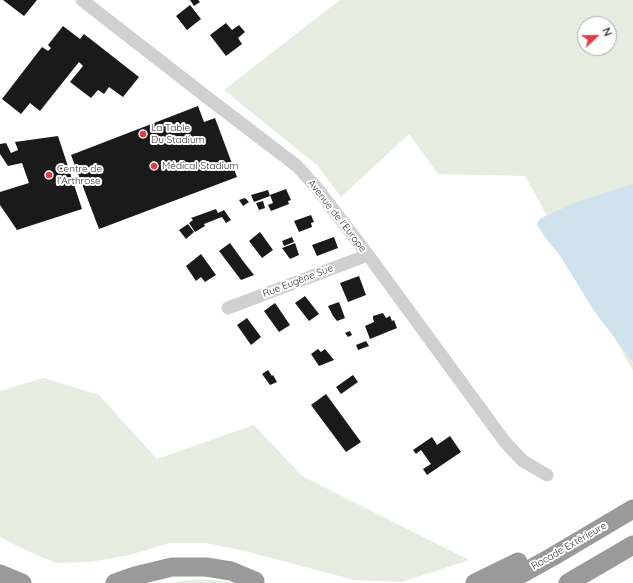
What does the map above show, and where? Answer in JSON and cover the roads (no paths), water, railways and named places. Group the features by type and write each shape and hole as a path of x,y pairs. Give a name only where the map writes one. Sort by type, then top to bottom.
{"highway":[{"name":"Rocade Extérieure","path":"505,583 633,509"},
{"path":"475,583 556,542 576,543"},
{"path":"568,583 633,545"},
{"path":"115,583 135,576 172,567 206,567 231,572 260,582"},
{"path":"0,574 22,583"},
{"path":"150,583 175,576 207,574 231,576 260,582"}],"street":[{"name":"Avenue de l'Europe","path":"82,0 297,166 316,187 368,255 505,442 524,461 547,475"},
{"name":"Rue Eugène Sue","path":"228,308 368,255"}],"water":[{"path":"633,184 633,362 594,311 561,257 544,236 537,224 539,219 579,201"}],"place":[{"name":"La Table Du Stadium","path":"143,134"},
{"name":"Médical Stadium","path":"154,166"},
{"name":"Centre de l'Arthrose","path":"49,175"}]}
